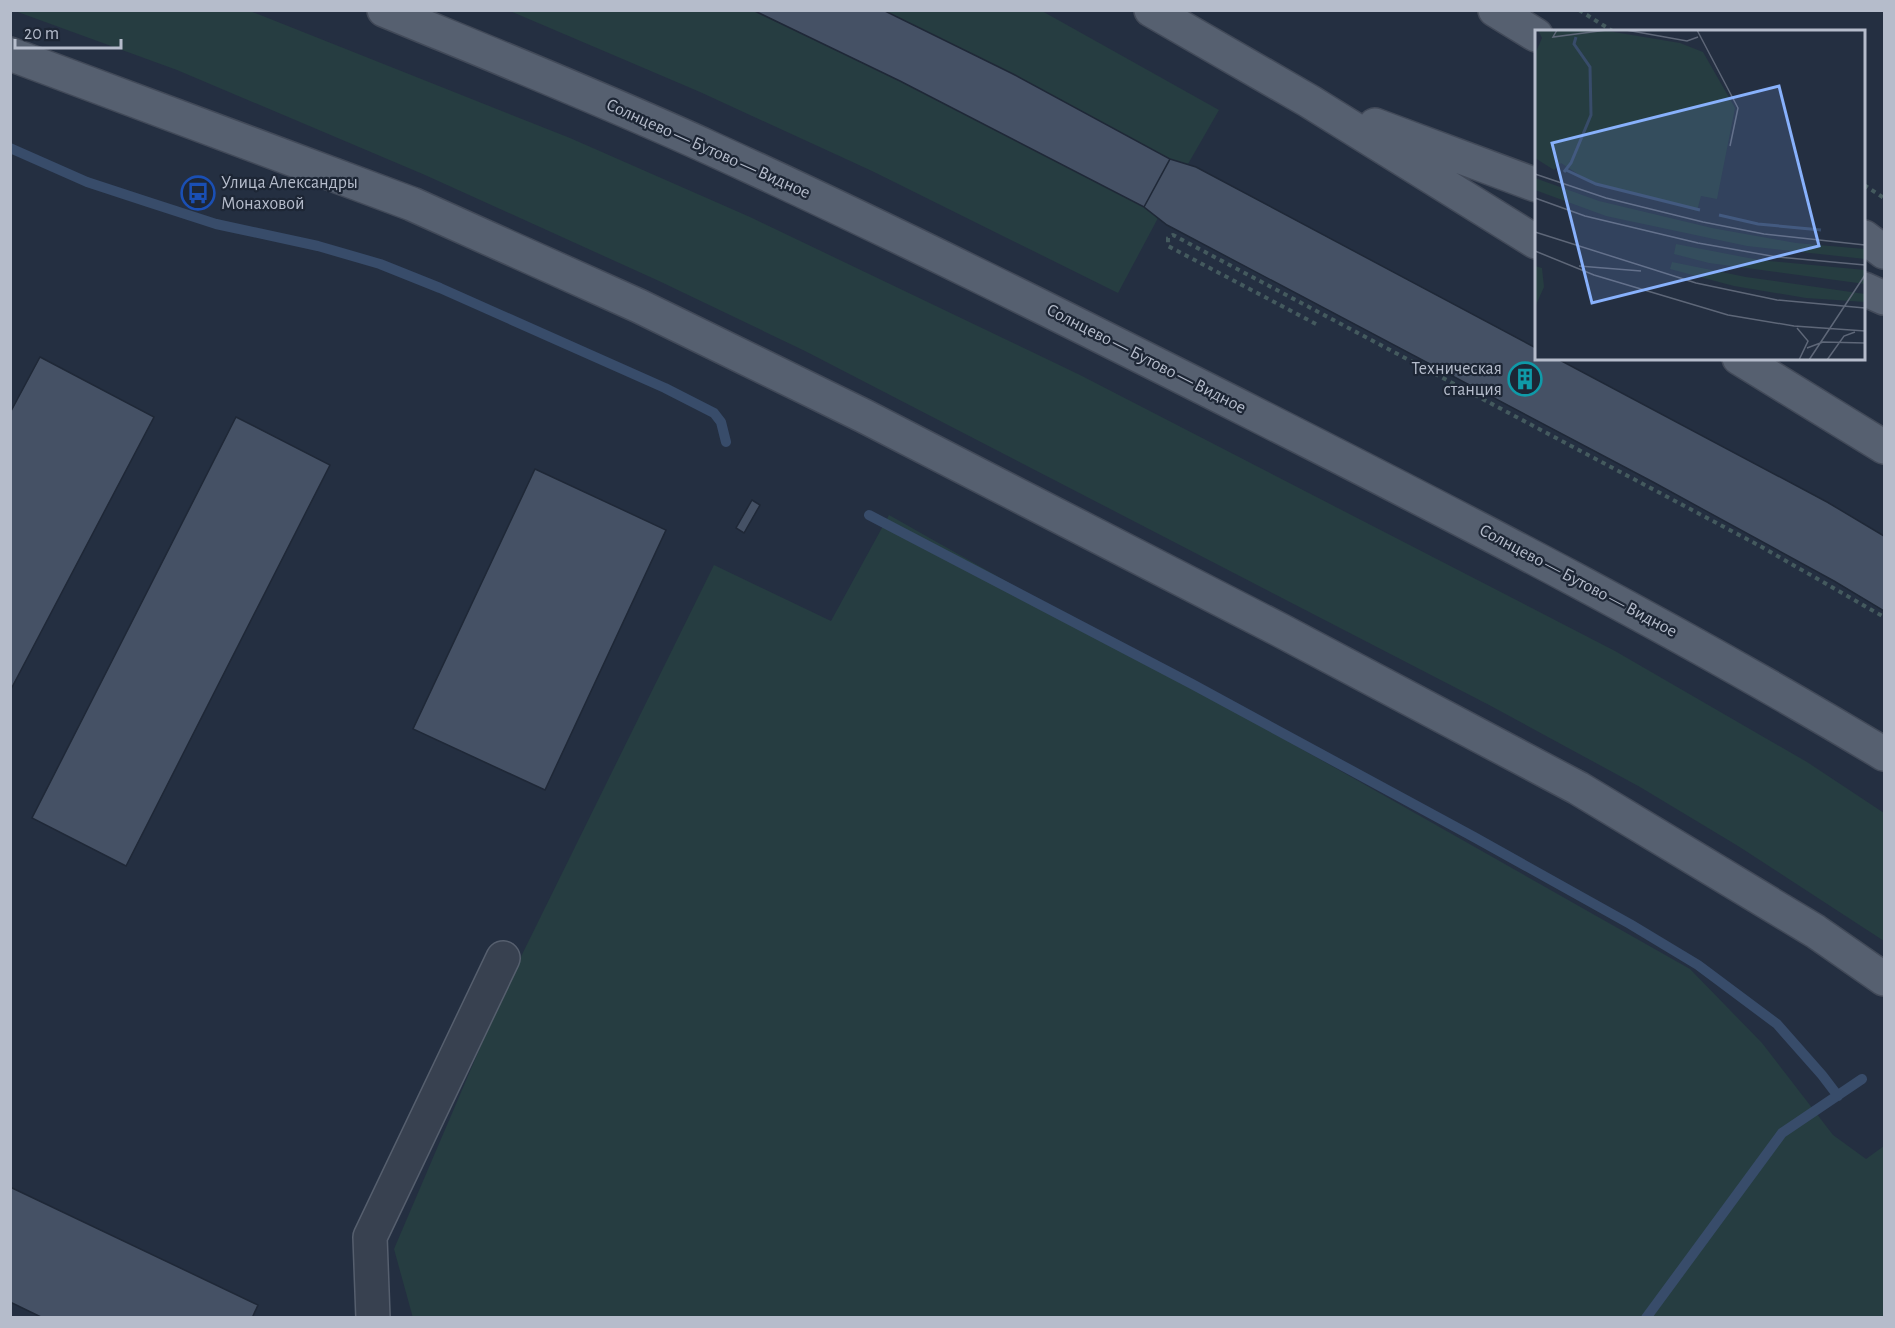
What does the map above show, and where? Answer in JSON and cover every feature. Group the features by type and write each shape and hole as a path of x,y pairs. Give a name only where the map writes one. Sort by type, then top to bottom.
{"main road":[{"name":"Солнцево — Бутово — Видное","path":"384,10 707,146 974,272 1391,483 1616,600 1777,690 1884,754"},
{"path":"1152,10 1309,101 1535,241"},
{"path":"1496,10 1535,34"},
{"path":"10,54 412,204 639,306 864,416 1280,630 1578,788 1815,932 1884,979"},
{"path":"1309,101 1535,185"},
{"path":"1865,238 1884,252"},
{"path":"1865,291 1884,298"},
{"path":"1742,360 1884,447"}],"street":[{"path":"373,1317 370,1237 503,958"}],"path":[{"path":"1578,10 1611,30"},
{"path":"1865,186 1884,198"},
{"path":"1316,324 1168,246 1168,238 1173,235 1760,546 1884,616"}],"green space":[{"path":"15,11 250,11 570,138 750,217 1080,375 1615,651 1807,762 1884,813 1884,941 1738,846 1640,787 1491,706 805,351 659,281 425,175 177,70"},
{"path":"510,11 753,11 900,81 1144,207 1158,218 1118,293 872,171 700,92"},
{"path":"883,11 1042,11 1219,110 1188,164 1170,159 1013,74"},
{"path":"889,515 1690,969 1762,1043 1833,1135 1866,1159 1884,1146 1884,1317 413,1318 394,1249 506,987 714,565 831,621"}],"building":[{"path":"753,10 883,10 1013,74 1170,159 1144,207 900,81"},
{"name":"Техническая станция","path":"1170,159 1196,167 1535,347 1535,360 1560,360 1827,502 1884,536 1884,611 1834,581 1653,482 1167,225 1144,207"},
{"path":"40,357 154,417 10,691 10,413"},
{"path":"236,417 330,465 126,866 32,818"},
{"path":"535,469 666,530 545,790 413,729"},
{"path":"752,500 760,505 744,533 736,528"},
{"path":"10,1187 258,1305 252,1318 43,1318 10,1302"}],"waterway":[{"path":"10,148 87,182 148,202 216,224 318,246 380,264 440,288 665,388 714,413 721,422 726,442"},
{"path":"869,515 1192,684 1630,924 1698,965 1777,1024 1838,1096"},
{"path":"1646,1318 1782,1133 1862,1079"}],"place":[{"name":"Улица Александры Монаховой","path":"198,193"},
{"name":"Техническая станция","path":"1525,379"}]}
